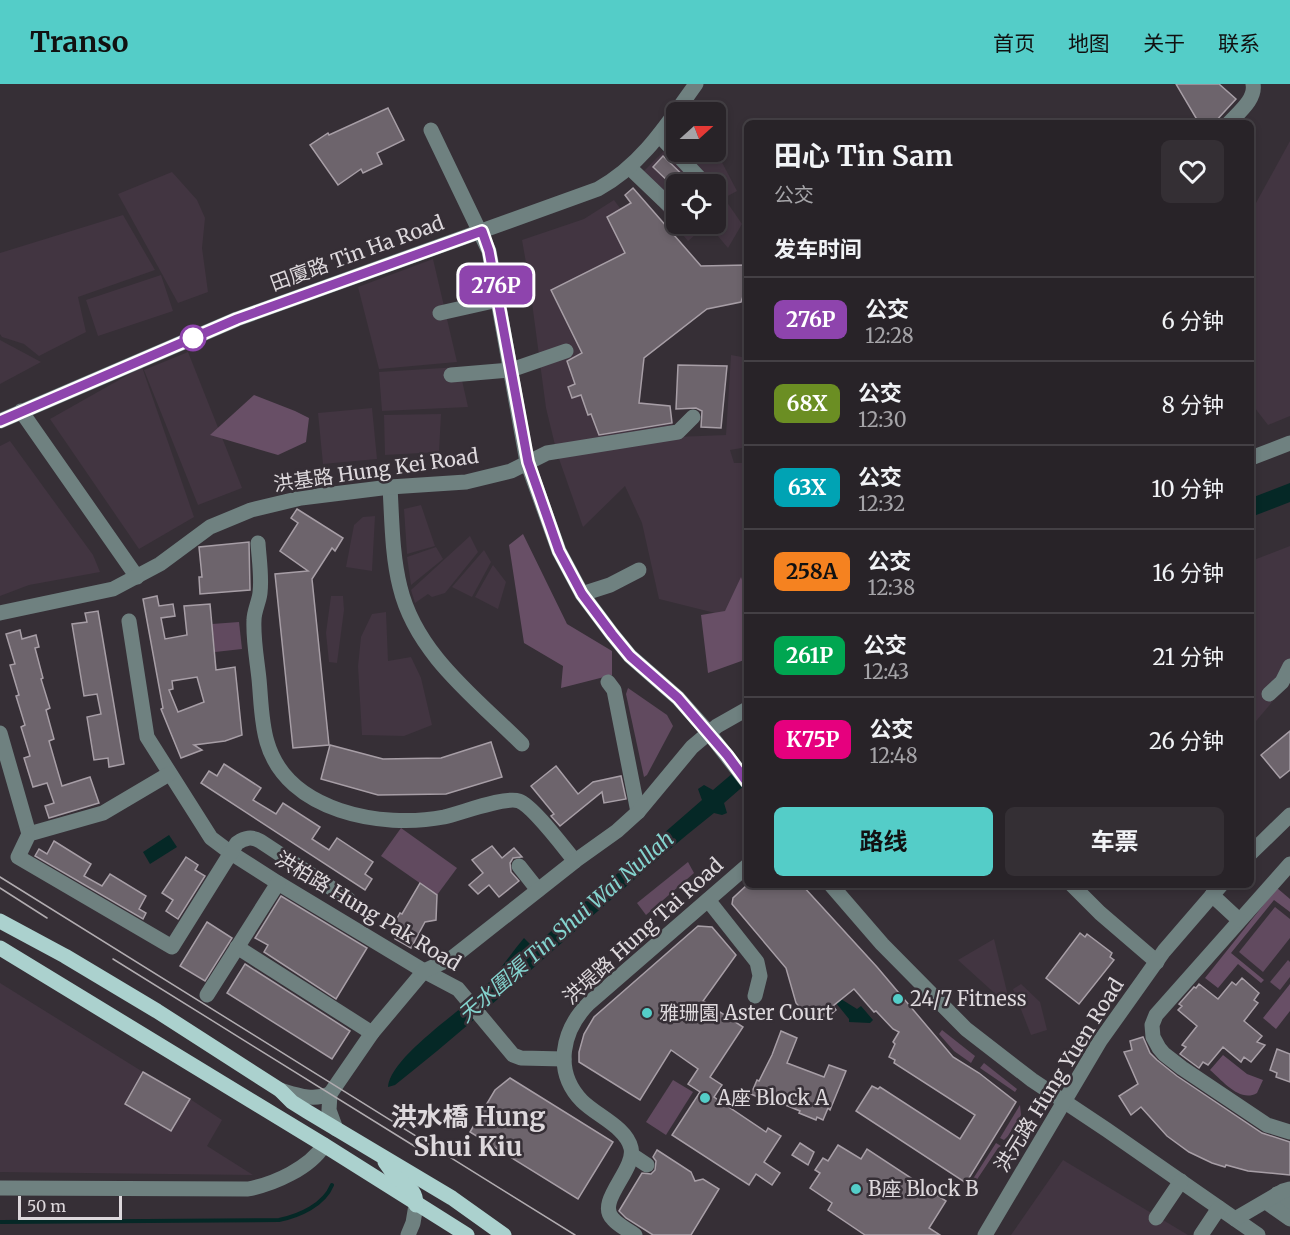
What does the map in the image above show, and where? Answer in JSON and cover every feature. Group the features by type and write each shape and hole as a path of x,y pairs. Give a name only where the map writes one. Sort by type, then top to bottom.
{"main road":[{"path":"0,921 157,1011 280,1090 292,1102 452,1198 504,1235"},
{"path":"0,948 324,1145 467,1235"},
{"path":"381,1157 398,1178 413,1191 416,1205"},
{"path":"416,1205 421,1199 432,1195 440,1194 452,1198"}],"street":[{"name":"田廈路 Tin Ha Road","path":"0,421 237,319 598,189 630,168 659,135 696,84"},
{"path":"1232,120 1251,98 1254,92 1253,84"},
{"path":"431,130 482,231 489,251 528,462 559,551 582,594 630,656 678,698 744,778"},
{"path":"659,135 696,174"},
{"path":"630,168 666,202"},
{"path":"440,314 498,300"},
{"path":"451,375 511,370 566,351"},
{"path":"21,411 137,577"},
{"name":"洪基路 Hung Kei Road","path":"0,613 112,589 160,564 210,527 251,510 302,498 390,487 466,483 511,471 547,453 678,432 693,417"},
{"path":"1254,457 1290,443"},
{"path":"390,487 397,571 404,599 415,626 436,659 522,744"},
{"path":"258,543 261,585 254,619 264,724 270,753 285,777 302,792 324,803 352,814 382,820 441,818 504,800 518,801 530,809 575,861"},
{"path":"582,594 610,585 639,570"},
{"name":"洪柏路 Hung Pak Road","path":"129,621 145,730 169,774 211,838 278,883 458,989 513,1055 518,1058 564,1059"},
{"path":"1269,694 1282,682 1290,666"},
{"path":"608,682 614,690 638,812"},
{"path":"336,1129 329,1110 330,1094 372,1034 424,971 452,957 617,831 638,812 692,747 709,733 744,711"},
{"path":"0,733 29,834 18,857 172,947 237,843 245,838 254,837 348,898"},
{"path":"29,834 103,813 169,774"},
{"path":"1254,850 1290,815"},
{"path":"1290,864 1156,1015 1152,1025 1153,1037 1159,1048 1182,1068 1267,1125 1290,1132"},
{"path":"519,866 538,890"},
{"name":"洪堤路 Hung Tai Road","path":"632,1155 628,1140 620,1131 582,1101 572,1088 566,1074 564,1059 567,1035 578,1014 744,869"},
{"path":"209,991 278,883"},
{"path":"834,888 882,944 966,1029 1032,1080 1258,1235"},
{"path":"1075,888 1100,914 1157,962"},
{"path":"1216,890 1239,920"},
{"name":"洪元路 Hung Yuen Road","path":"985,1235 1008,1200 1105,1033 1157,962 1216,890"},
{"path":"708,900 757,963 760,976 755,996"},
{"path":"237,947 372,1034"},
{"path":"280,1090 313,1098 330,1094"},
{"path":"0,1188 248,1189 264,1186 290,1174 313,1159 324,1145"},
{"path":"635,1235 613,1220 609,1215 608,1203 632,1155 647,1166"},
{"path":"1156,1218 1180,1181"},
{"path":"1235,1219 1281,1197 1290,1219"},
{"path":"408,1235 416,1205"},
{"path":"1201,1235 1219,1208"}],"shaded area":[{"path":"1290,141 1290,416 1268,425 1254,407 1254,207"},
{"path":"666,149 666,162 722,162 737,191 726,197 726,174 666,174 666,215 636,179"},
{"path":"172,172 197,200 205,218 202,248 208,292 178,303 118,194"},
{"path":"614,200 628,219 701,265 744,265 741,302 707,309 644,358 639,402 670,406 673,429 555,445 546,408 522,240 584,219"},
{"path":"726,201 742,224 728,248 716,234 726,234"},
{"path":"123,215 155,270 78,297 86,332 39,356 24,344 2,337 0,334 0,253"},
{"path":"682,234 696,234 688,241"},
{"path":"433,259 457,362 379,369 358,287"},
{"path":"161,275 173,311 98,336 86,300"},
{"path":"0,340 41,362 0,384"},
{"path":"188,352 242,488 198,505 144,370"},
{"path":"731,355 744,357 744,448 730,450 734,463 744,463 744,620 659,599 642,523 625,486 583,527 557,453 675,437 726,435"},
{"path":"142,367 194,517 139,549 50,419"},
{"path":"459,367 468,407 382,411 379,372"},
{"path":"254,395 309,418 306,442 278,455 210,435"},
{"path":"372,408 377,459 323,464 318,413"},
{"path":"441,414 439,452 385,455 384,415"},
{"path":"10,441 93,555 100,572 29,585 0,596 0,446"},
{"path":"421,505 435,546 407,554 404,509"},
{"path":"375,516 372,571 346,567 354,525 363,517"},
{"path":"523,534 567,624 612,651 612,675 561,688 563,666 524,643 509,545"},
{"path":"470,536 478,552 445,593 432,597 428,594 415,603 411,590"},
{"path":"1290,546 1290,674 1279,694 1254,723 1254,560"},
{"path":"436,547 443,559 411,585 407,557"},
{"path":"484,550 491,562 472,597 452,587"},
{"path":"493,565 506,582 498,609 475,597"},
{"path":"741,577 744,586 744,660 708,673 701,615 725,611"},
{"path":"331,596 343,596 344,610 337,663 329,662 326,633"},
{"path":"386,612 388,661 411,657 421,678 432,725 404,736 362,735 358,666 361,637 372,614"},
{"path":"239,622 242,649 215,652 212,624"},
{"path":"628,688 667,715 673,726 644,777 626,694"},
{"path":"401,828 457,868 437,895 381,856"},
{"path":"688,862 694,873 646,915 637,903"},
{"path":"1277,888 1290,899 1290,912 1274,900 1231,953 1264,980 1261,983 1238,964 1218,988 1205,978"},
{"path":"1275,907 1290,919 1290,938 1263,972 1239,952"},
{"path":"994,939 1011,1008 958,960"},
{"path":"1288,960 1290,977 1280,990 1270,982"},
{"path":"0,983 143,1072 125,1105 171,1131 190,1099 222,1120 207,1146 253,1175 0,1172"},
{"path":"1021,984 1040,1002 1047,1030 1031,1035 1013,989"},
{"path":"1290,984 1290,1011 1276,1029 1263,1018"},
{"path":"942,1030 975,1056 971,1063 954,1051 939,1034"},
{"path":"1223,1055 1247,1074 1263,1080 1257,1093 1244,1095 1238,1093 1210,1070"},
{"path":"984,1063 1017,1089 1015,1092 980,1068"},
{"path":"673,1080 693,1092 666,1135 646,1122"},
{"path":"1020,1105 1021,1115 1008,1136 1004,1140 1000,1138"},
{"path":"996,1143 1001,1146 972,1187 969,1185"},
{"path":"1063,1160 1188,1235 1011,1235"}],"water":[{"path":"1290,483 1290,502 1254,516 1254,497"},
{"name":"天水圍渠 Tin Shui Wai Nullah","path":"744,764 744,786 724,803 727,813 722,815 714,813 436,1052 395,1085 388,1087 400,1063 427,1036 480,992 524,938 533,947 702,800 698,789 704,785 713,790"},
{"path":"169,835 177,847 150,864 143,852"},
{"path":"841,999 857,1009 861,1006 873,1020 870,1023 849,1022 836,1003"}],"building":[{"path":"1176,84 1219,84 1236,99 1217,120 1197,120"},
{"path":"388,108 404,140 377,153 382,164 363,173 361,169 338,185 310,145 328,133 329,135"},
{"path":"663,156 666,162 669,162 682,174 666,174 666,179 653,167"},
{"path":"633,188 666,226 666,234 673,234 701,266 744,265 744,294 741,302 707,309 644,358 639,403 670,406 672,423 599,435 591,414 588,415 581,395 572,398 568,387 575,384 567,361 582,353 551,290 625,253 607,217 631,203 625,195"},
{"path":"678,365 727,366 721,428 701,427 702,411 696,408 676,409"},
{"path":"297,509 343,538 335,551 332,548 312,579 329,745 293,748 275,574 308,571 280,551 298,523 291,518"},
{"path":"249,542 250,590 200,594 199,577 202,577 199,547"},
{"path":"157,596 159,606 173,604 175,616 161,618 165,639 187,635 184,606 210,604 216,670 235,667 242,735 225,741 194,745 202,750 181,758 161,709 163,708 143,599","holes":["197,677 204,702 178,712 169,690 173,689 172,681"]},
{"path":"98,611 124,764 109,767 108,758 94,760 87,717 101,714 97,694 84,696 72,624 87,622 85,613"},
{"path":"20,630 22,639 36,635 39,647 35,648 50,708 46,710 54,739 49,741 62,786 90,777 99,803 49,818 45,806 54,803 47,783 33,787 24,758 30,756 21,727 25,725 16,696 19,695 10,665 15,664 6,634"},
{"path":"1290,731 1290,770 1280,778 1261,755"},
{"path":"491,742 502,777 446,794 378,795 321,779 330,745 383,759 441,758"},
{"path":"224,764 261,788 253,800 276,814 283,803 320,827 312,839 329,850 337,838 373,862 365,874 372,879 365,890 201,783 209,771 217,776"},
{"path":"556,766 578,794 593,782 621,776 626,799 604,803 602,792 560,826 551,816 554,814 531,786"},
{"path":"54,841 91,864 84,876 102,886 110,874 146,896 139,909 146,913 143,919 35,856 39,849 47,854"},
{"path":"492,846 502,858 514,848 522,857 513,858 510,863 511,872 519,881 499,897 489,885 478,894 469,885 483,873 472,860"},
{"path":"186,857 198,865 195,870 205,876 178,919 166,911 173,900 162,893"},
{"path":"420,883 437,895 436,920 425,922 411,948 395,939 399,931 392,927"},
{"path":"744,888 805,888 877,967 953,1057 979,1073 1016,1102 966,1183 856,1111 872,1086 878,1089 880,1087 960,1139 975,1115 894,1063 895,1060 889,1057 895,1044 893,1042 899,1032 893,1029 876,1011 874,1012 854,989 833,1006 836,1010 824,1020 810,1019 796,1003 786,968 732,904 733,898"},
{"path":"281,896 367,948 336,999 264,952 268,945 255,938"},
{"path":"207,922 232,938 205,981 180,966"},
{"path":"698,926 712,927 736,955 703,1001 743,1027 710,1077 722,1085 714,1097 766,1132 768,1128 781,1136 764,1162 780,1173 772,1185 756,1174 749,1185 672,1135 700,1092 688,1084 698,1069 671,1050 640,1100 579,1062 584,1034 594,1017"},
{"path":"1080,933 1085,937 1087,934 1112,953 1110,957 1114,960 1079,1004 1046,978"},
{"path":"245,964 350,1031 332,1059 227,993"},
{"path":"1242,978 1259,993 1254,1000 1258,1003 1244,1021 1262,1036 1257,1042 1265,1045 1251,1062 1244,1057 1241,1062 1223,1047 1208,1065 1203,1062 1199,1068 1180,1054 1186,1047 1182,1045 1197,1026 1178,1010 1182,1006 1179,1004 1199,984 1218,999 1232,982 1236,985"},
{"path":"781,1031 797,1038 787,1063 824,1077 829,1065 846,1071 830,1110 828,1108 823,1120 817,1117 816,1120 773,1100 771,1103 751,1094 772,1055"},
{"path":"1143,1037 1150,1053 1177,1076 1262,1133 1290,1142 1290,1175 1248,1171 1212,1163 1189,1152 1167,1136 1141,1107 1131,1115 1119,1096 1138,1084 1124,1052 1132,1050 1130,1041"},
{"path":"1277,1049 1290,1054 1290,1082 1276,1077 1277,1073 1270,1070"},
{"path":"143,1072 190,1099 171,1131 125,1104"},
{"path":"510,1078 613,1142 578,1199 470,1132 495,1090"},
{"path":"800,1143 814,1152 808,1165 792,1155"},
{"name":"B座 Block B","path":"838,1145 861,1159 867,1149 946,1201 929,1228 940,1235 865,1235 828,1210 832,1203 810,1188 820,1173 815,1170 823,1158 828,1161"},
{"path":"657,1150 691,1172 695,1181 703,1179 719,1189 691,1235 653,1235 619,1211 642,1173 651,1174 655,1170 656,1161 653,1157"}],"waterway":[{"path":"0,1222 279,1220 295,1216 317,1204 332,1185"}],"tram line":[{"path":"0,877 575,1235"},
{"path":"0,888 47,918"},
{"path":"113,959 419,1149"}],"bus line":[{"name":"276P","path":"0,421 237,319 482,231 489,251 528,462 559,551 582,594 612,634 630,656 678,698 744,778"}],"place":[{"name":"24/7 Fitness","path":"898,999"},
{"name":"雅珊園 Aster Court","path":"647,1013"},
{"name":"A座 Block A","path":"705,1098"},
{"name":"B座 Block B","path":"856,1189"}],"district":[{"name":"洪水橋 Hung Shui Kiu","path":"468,1132"}]}
